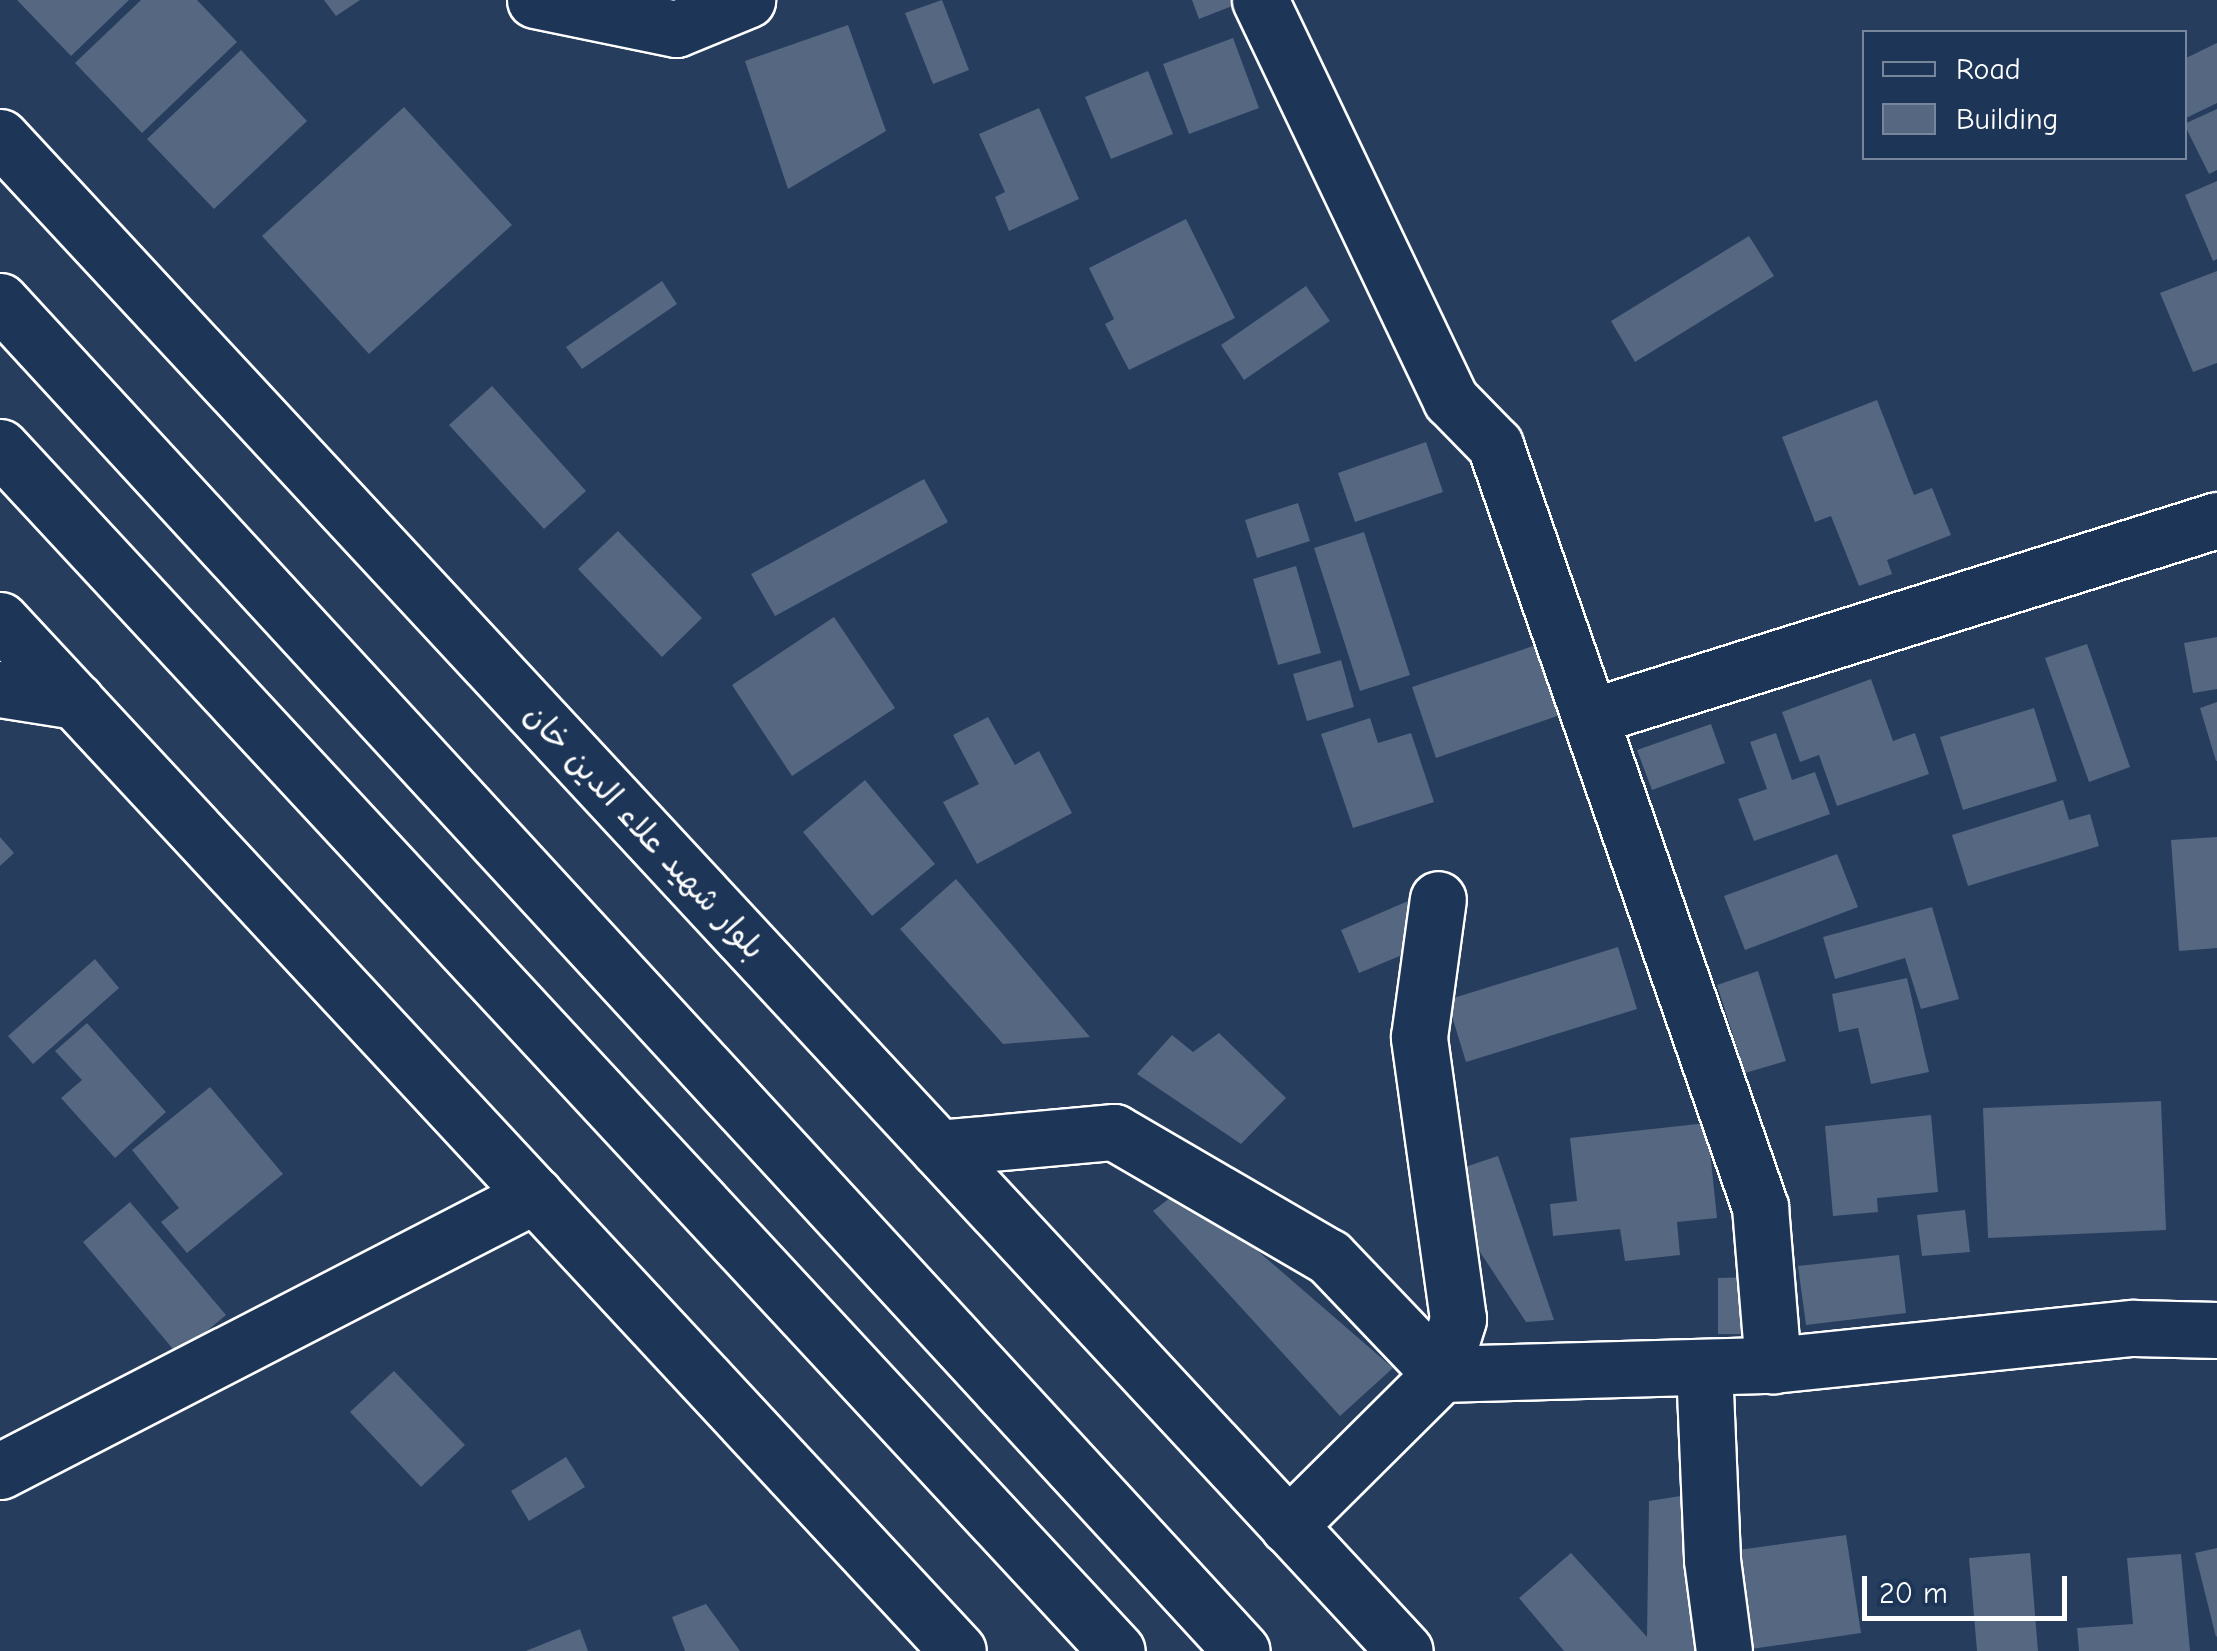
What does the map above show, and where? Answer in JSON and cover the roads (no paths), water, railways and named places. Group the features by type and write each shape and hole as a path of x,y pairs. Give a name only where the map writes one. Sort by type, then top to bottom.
{"main road":[{"path":"535,0 676,29 747,0"},
{"path":"1260,0 1452,400 1494,444 1593,716 1760,1206 1774,1365"},
{"name":"بلوار شهید علاء الدین خان","path":"0,137 1404,1651"},
{"path":"0,301 1242,1651"},
{"path":"0,448 1117,1651"},
{"path":"1593,716 2217,520"},
{"path":"0,620 958,1651"},
{"path":"0,689 76,701"},
{"path":"1288,1526 1441,1374 1458,1319 1419,1037 1438,898"},
{"path":"938,1148 1114,1132 1329,1257 1441,1374 1774,1365 2134,1328 2217,1330"},
{"path":"0,1471 534,1194"},
{"path":"1704,1367 1712,1560 1724,1651"}]}
